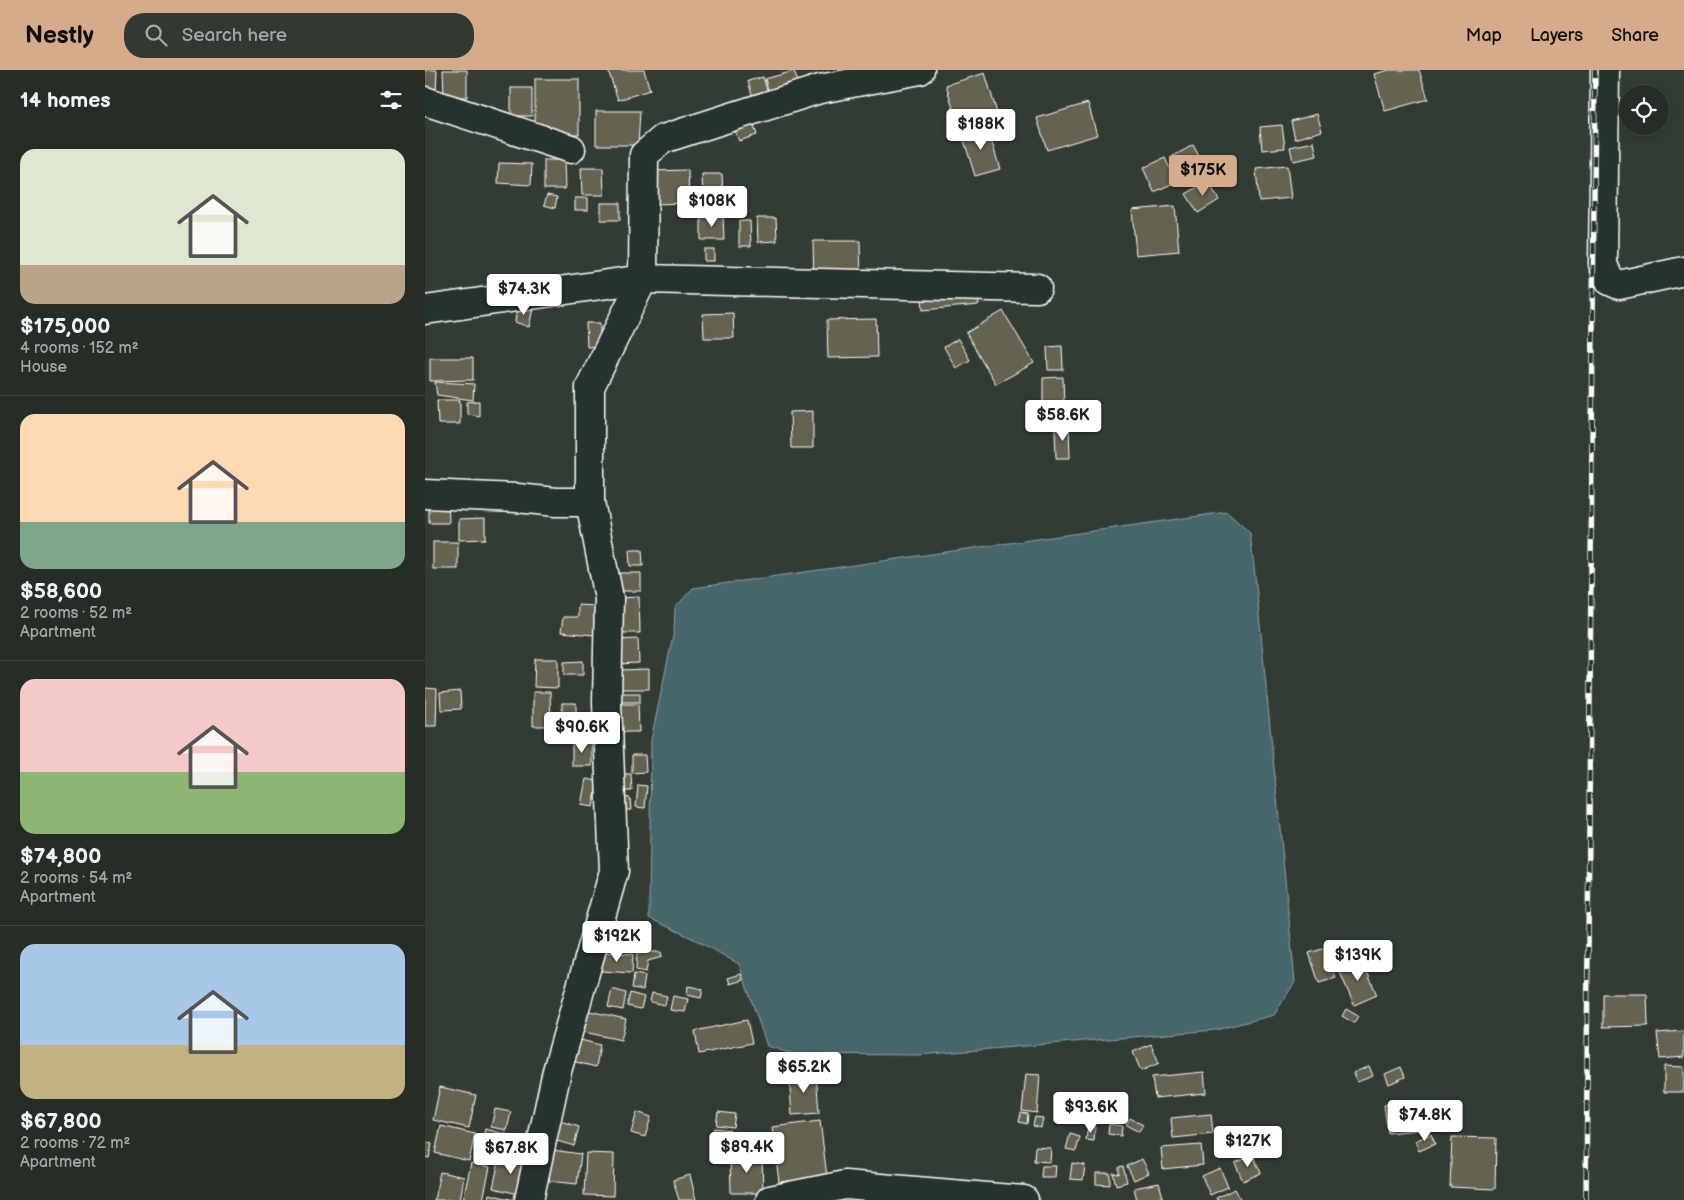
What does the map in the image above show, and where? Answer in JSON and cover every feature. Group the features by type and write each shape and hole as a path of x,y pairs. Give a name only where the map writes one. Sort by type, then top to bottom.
{"street":[{"path":"529,1200 557,1071 614,871 607,703 609,598 590,502 590,387 643,279 645,155 663,139 818,80 920,70"},
{"path":"1605,70 1603,264 1610,280 1619,285 1684,271"},
{"path":"425,101 571,149"},
{"path":"425,310 643,279 1037,288"},
{"path":"425,494 517,498 556,502 590,502"},
{"path":"770,1200 845,1185 1024,1200"}],"water":[{"path":"1227,512 1250,533 1295,982 1274,1015 1215,1030 919,1055 793,1054 767,1046 739,964 694,939 649,918 651,740 674,631 675,608 693,588"}],"building":[{"path":"425,70 437,70 436,94 425,93"},
{"path":"443,70 467,70 467,97 444,97"},
{"path":"608,70 644,70 650,90 618,100"},
{"path":"1389,70 1419,70 1428,99 1385,111 1374,74"},
{"path":"794,71 801,91 771,100 765,79"},
{"path":"985,73 997,113 958,125 946,85"},
{"path":"763,77 768,93 753,98 748,81"},
{"path":"535,79 579,79 579,134 535,134"},
{"path":"511,88 532,88 532,116 511,116"},
{"path":"1088,103 1097,135 1047,150 1037,118"},
{"path":"596,111 640,111 638,145 596,145"},
{"path":"1317,114 1322,131 1295,139 1291,121"},
{"path":"753,123 757,135 739,141 734,128"},
{"path":"1282,125 1285,148 1262,150 1260,127"},
{"path":"987,126 1000,169 975,176 962,134"},
{"path":"1314,142 1317,156 1293,161 1290,147"},
{"path":"1193,145 1206,169 1183,181 1170,158"},
{"path":"1165,158 1176,182 1154,192 1143,168"},
{"path":"544,160 564,160 565,189 544,189"},
{"path":"499,163 532,164 531,185 498,183"},
{"path":"1287,166 1291,198 1259,201 1256,169"},
{"path":"581,168 603,168 604,195 582,195"},
{"path":"688,170 689,203 653,204 652,171"},
{"path":"702,174 722,174 723,199 703,200"},
{"path":"1208,181 1219,200 1198,213 1186,194"},
{"path":"547,195 557,197 555,208 544,205"},
{"path":"575,198 588,198 588,210 575,210"},
{"path":"601,203 620,203 620,220 601,220"},
{"path":"1175,206 1179,251 1136,255 1132,210"},
{"path":"701,215 723,215 724,240 701,240"},
{"path":"757,218 776,218 777,241 758,242"},
{"path":"739,221 750,221 751,246 739,246"},
{"path":"813,241 860,241 861,282 814,283"},
{"path":"704,249 714,249 714,261 704,261"},
{"path":"977,283 979,305 923,310 921,289"},
{"path":"517,306 533,308 529,327 515,322"},
{"path":"1003,311 1034,363 996,384 966,333"},
{"path":"733,313 734,338 704,338 703,314"},
{"path":"876,319 877,357 828,358 827,320"},
{"path":"586,323 600,323 600,346 587,347"},
{"path":"958,339 970,360 956,368 944,347"},
{"path":"1062,346 1063,370 1048,370 1047,347"},
{"path":"430,358 473,358 473,380 430,381"},
{"path":"1063,377 1064,405 1043,405 1043,378"},
{"path":"435,382 474,384 473,400 437,395"},
{"path":"437,400 460,400 460,424 438,424"},
{"path":"479,401 479,416 467,414 467,402"},
{"path":"813,411 813,448 791,448 790,412"},
{"path":"1069,426 1070,458 1056,458 1055,427"},
{"path":"448,499 449,523 429,523 429,500"},
{"path":"485,518 485,539 459,540 459,519"},
{"path":"433,542 458,542 458,569 433,569"},
{"path":"629,550 642,550 643,566 630,566"},
{"path":"619,573 641,573 641,591 620,591"},
{"path":"639,597 640,633 621,633 620,598"},
{"path":"578,605 596,606 594,635 561,632 563,617 578,617"},
{"path":"638,639 639,663 616,664 616,640"},
{"path":"535,659 558,659 558,688 534,687"},
{"path":"583,661 583,675 564,675 564,662"},
{"path":"649,669 649,689 619,689 619,670"},
{"path":"425,688 437,689 436,726 425,726"},
{"path":"460,691 461,709 441,710 440,693"},
{"path":"533,692 550,692 551,726 533,726"},
{"path":"619,693 640,693 640,702 619,702"},
{"path":"562,703 576,703 576,728 562,728"},
{"path":"619,704 638,704 639,732 619,732"},
{"path":"572,743 592,743 592,766 572,766"},
{"path":"632,755 645,755 646,772 632,773"},
{"path":"612,774 631,774 632,791 613,791"},
{"path":"586,779 598,781 593,807 581,805"},
{"path":"638,785 647,786 645,808 636,807"},
{"path":"614,796 630,798 631,810 614,810"},
{"path":"604,922 621,925 618,949 600,946"},
{"path":"1326,948 1336,978 1319,983 1309,953"},
{"path":"603,952 633,954 632,973 601,971"},
{"path":"637,952 661,952 662,957 648,961 646,972 636,970"},
{"path":"1362,960 1377,995 1354,1005 1339,970"},
{"path":"634,974 645,976 643,990 632,988"},
{"path":"741,974 743,980 730,984 728,978"},
{"path":"688,986 703,989 701,998 687,995"},
{"path":"612,989 626,993 623,1010 608,1007"},
{"path":"630,993 644,997 641,1009 627,1006"},
{"path":"652,993 667,996 665,1005 650,1002"},
{"path":"1603,994 1647,994 1648,1026 1603,1027"},
{"path":"673,996 688,999 685,1012 670,1010"},
{"path":"1346,1009 1358,1016 1354,1023 1342,1016"},
{"path":"589,1011 626,1019 621,1040 584,1032"},
{"path":"747,1020 752,1043 699,1054 695,1031"},
{"path":"1684,1031 1684,1057 1660,1059 1657,1033"},
{"path":"577,1039 600,1045 596,1067 572,1061"},
{"path":"1151,1044 1159,1063 1141,1071 1133,1052"},
{"path":"1369,1066 1373,1076 1357,1082 1353,1073"},
{"path":"1664,1066 1684,1067 1684,1092 1664,1092"},
{"path":"1401,1067 1405,1077 1389,1084 1385,1074"},
{"path":"816,1072 819,1113 792,1115 789,1075"},
{"path":"1204,1072 1206,1093 1155,1098 1152,1077"},
{"path":"1026,1074 1040,1075 1037,1113 1022,1111"},
{"path":"440,1087 476,1095 469,1128 433,1120"},
{"path":"1414,1102 1418,1130 1388,1133 1384,1105"},
{"path":"495,1109 511,1112 507,1130 491,1127"},
{"path":"637,1112 651,1117 645,1137 631,1133"},
{"path":"718,1112 735,1114 733,1127 716,1125"},
{"path":"1021,1113 1028,1114 1027,1124 1019,1122"},
{"path":"1211,1114 1213,1134 1173,1138 1171,1118"},
{"path":"1035,1117 1043,1118 1041,1128 1033,1126"},
{"path":"1130,1118 1143,1125 1139,1132 1126,1125"},
{"path":"560,1121 579,1127 574,1146 554,1140"},
{"path":"820,1121 827,1177 779,1182 772,1127"},
{"path":"1109,1124 1122,1126 1121,1136 1108,1134"},
{"path":"441,1126 475,1134 469,1161 435,1153"},
{"path":"1088,1126 1095,1127 1094,1141 1086,1140"},
{"path":"714,1128 730,1130 729,1145 712,1142"},
{"path":"485,1129 514,1136 511,1152 481,1146"},
{"path":"1070,1134 1080,1137 1076,1151 1066,1149"},
{"path":"1431,1134 1435,1144 1419,1151 1415,1141"},
{"path":"1452,1137 1496,1138 1495,1189 1450,1187"},
{"path":"425,1142 432,1144 429,1158 425,1157"},
{"path":"1201,1145 1203,1165 1163,1169 1161,1148"},
{"path":"1035,1147 1051,1148 1050,1162 1034,1161"},
{"path":"552,1150 581,1154 577,1184 549,1181"},
{"path":"586,1153 614,1154 613,1196 584,1195"},
{"path":"1253,1155 1261,1173 1243,1181 1235,1163"},
{"path":"500,1156 529,1162 523,1195 493,1188"},
{"path":"730,1156 762,1156 763,1193 731,1193"},
{"path":"1142,1159 1149,1173 1134,1180 1127,1166"},
{"path":"471,1163 490,1167 483,1200 463,1200"},
{"path":"1072,1163 1085,1165 1083,1180 1070,1179"},
{"path":"1042,1166 1056,1166 1055,1177 1041,1177"},
{"path":"1123,1166 1127,1182 1116,1185 1113,1173 1119,1174 1119,1167"},
{"path":"1220,1168 1228,1187 1210,1195 1202,1176"},
{"path":"440,1172 464,1177 460,1200 434,1200"},
{"path":"1096,1173 1110,1173 1110,1185 1096,1184"},
{"path":"690,1175 696,1200 679,1200 673,1180"},
{"path":"1159,1183 1163,1197 1151,1200 1137,1200 1134,1188"},
{"path":"1235,1189 1241,1200 1217,1200 1216,1198"},
{"path":"489,1194 514,1200 488,1200"}],"railway":[{"path":"1586,1200 1595,70"}]}
